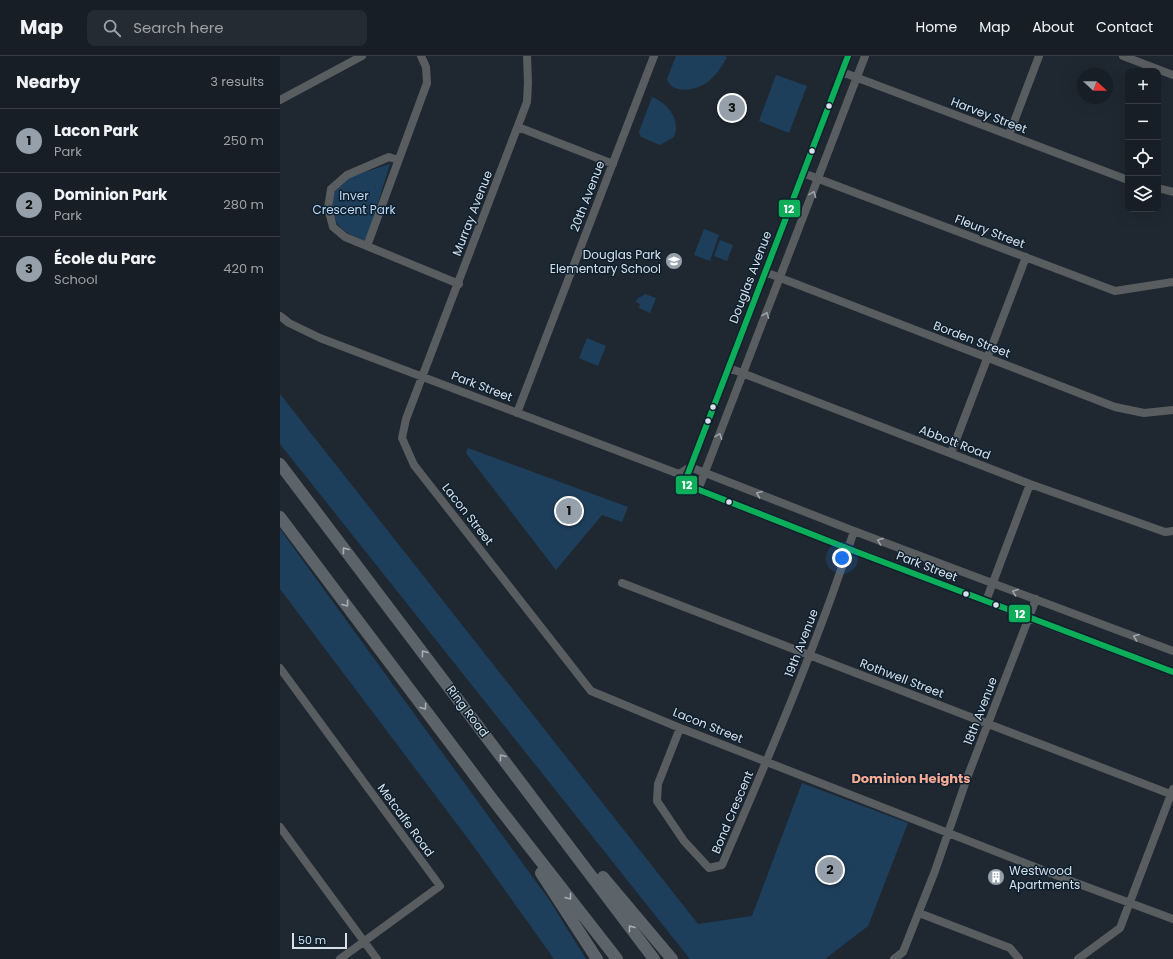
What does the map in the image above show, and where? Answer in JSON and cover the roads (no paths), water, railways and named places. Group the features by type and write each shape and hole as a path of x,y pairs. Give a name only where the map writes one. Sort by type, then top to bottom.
{"highway":[{"name":"Ring Road","path":"280,464 654,959"},
{"path":"280,517 493,800 617,959"},
{"path":"519,779 672,959"},
{"path":"493,800 597,959"}],"street":[{"path":"280,100 362,56"},
{"path":"367,246 427,83 426,67 421,56"},
{"name":"Murray Avenue","path":"423,376 527,102 527,56"},
{"name":"20th Avenue","path":"517,413 654,56"},
{"name":"Douglas Avenue","path":"684,484 848,56"},
{"path":"698,490 781,278 865,56"},
{"path":"1009,135 1039,56"},
{"path":"1123,56 1173,75"},
{"name":"Harvey Street","path":"842,72 1125,179"},
{"path":"518,127 613,164"},
{"path":"398,160 389,157 347,175 331,189 328,208 333,227 345,237 459,284"},
{"name":"Fleury Street","path":"802,173 1115,291 1173,282"},
{"path":"1161,189 1173,192"},
{"path":"951,453 1026,257"},
{"name":"Borden Street","path":"765,272 1115,406 1144,413 1173,410"},
{"name":"Park Street","path":"280,316 289,323 320,338 679,474"},
{"name":"Abbott Road","path":"729,368 1030,484 1165,532 1173,531"},
{"name":"Lacon Street","path":"423,376 406,419 402,438 414,465 592,691 680,728 1173,919"},
{"path":"684,484 679,474 690,467"},
{"name":"Park Street","path":"690,467 992,584 1173,651"},
{"name":"Park Street","path":"684,484 849,549 1173,672"},
{"path":"986,601 1030,484"},
{"name":"19th Avenue","path":"767,761 809,656 849,549 854,531"},
{"name":"Rothwell Street","path":"622,583 809,656 1172,793"},
{"name":"18th Avenue","path":"894,959 903,952 1036,600"},
{"name":"Metcalfe Road","path":"280,668 440,886 340,959"},
{"name":"Bond Crescent","path":"680,728 658,784 656,801 684,841 709,868 722,865 767,761"},
{"path":"1078,959 1120,928 1172,793"},
{"path":"280,826 377,959"},
{"path":"918,913 1010,948 1019,959"}],"place":[{"name":"École du Parc","path":"732,108"},
{"name":"Douglas Park Elementary School","path":"674,261"},
{"name":"Lacon Park","path":"569,511"},
{"name":"Dominion Park","path":"830,870"},
{"name":"Westwood Apartments","path":"996,877"}],"district":[{"name":"Dominion Heights","path":"911,778"}],"park label":[{"name":"Inver Crescent Park","path":"354,202"}]}
